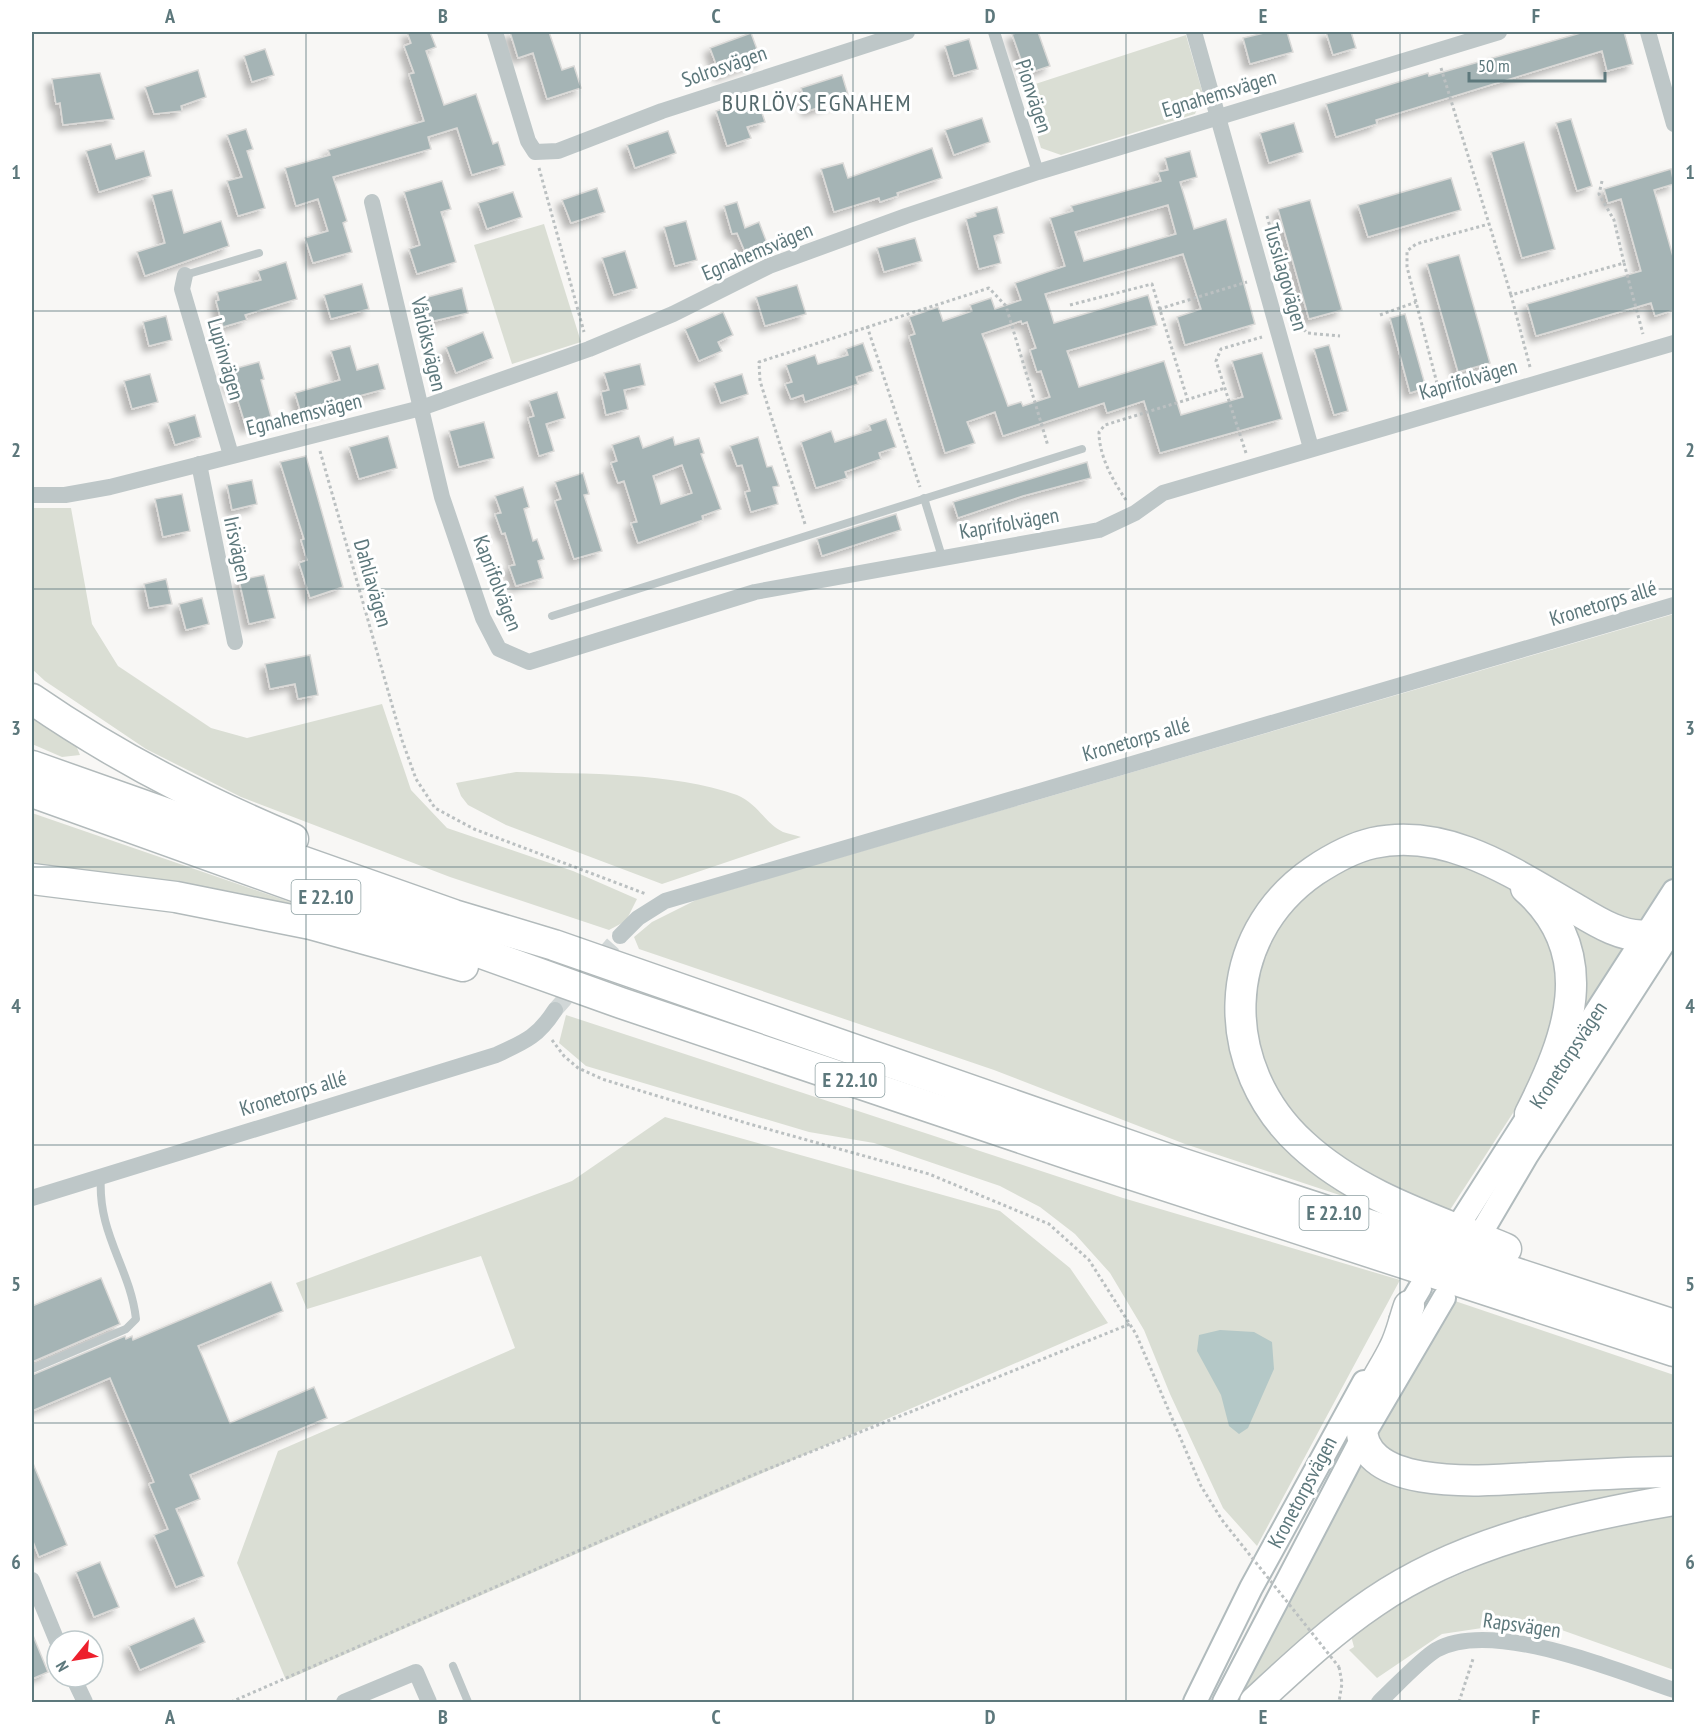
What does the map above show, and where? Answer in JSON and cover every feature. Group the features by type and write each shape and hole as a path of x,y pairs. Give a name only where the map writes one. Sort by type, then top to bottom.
{"highway":[{"path":"32,699 76,730 242,818 316,849 432,890 554,945"},
{"name":"E 22.10","path":"32,766 454,915 554,945 1168,1159 1674,1325"},
{"name":"E 22.10","path":"32,792 621,1003 1078,1157 1674,1351"},
{"path":"1636,1312 1505,1249 1411,1212 1330,1166 1302,1144 1276,1114 1257,1082 1247,1053 1241,1026 1240,1006 1246,963 1259,929 1280,900 1336,856 1373,843 1412,840 1440,842 1474,853 1597,922 1625,933 1665,929"},
{"path":"1508,873 1538,899 1553,922 1566,951 1572,981 1570,1013 1562,1044 1530,1114"},
{"path":"32,879 176,897 311,924 546,989 621,1003"},
{"path":"1415,1297 1395,1348 1369,1395 1362,1420 1364,1436 1371,1454 1384,1463 1398,1471 1435,1479 1466,1481 1674,1472"},
{"path":"1255,1702 1336,1630 1375,1601 1461,1556 1577,1520 1674,1500"}],"main road":[{"name":"Kronetorpsvägen","path":"1484,1228 1665,929 1674,891"},
{"name":"Kronetorpsvägen","path":"1462,1220 1530,1114 1665,929"},
{"name":"Kronetorpsvägen","path":"1195,1702 1251,1588 1335,1432 1415,1297"},
{"name":"Kronetorpsvägen","path":"1224,1702 1364,1436 1444,1298"}],"street":[{"path":"495,32 528,141 535,152"},
{"name":"Solrosvägen","path":"535,152 558,151 662,111 907,32"},
{"name":"Pionvägen","path":"994,32 1038,172"},
{"name":"Tussilagovägen","path":"1194,32 1311,448"},
{"name":"Egnahemsvägen","path":"32,495 64,495 110,487 421,408 589,349 673,314 768,266 1038,172 1498,32"},
{"path":"1648,32 1674,124"},
{"name":"Vårlöksvägen","path":"372,202 442,497"},
{"name":"Lupinvägen","path":"185,275 182,289 231,455"},
{"name":"Kaprifolvägen","path":"442,497 483,618 499,649 529,662 754,592 1100,530 1135,513 1163,493 1674,343"},
{"name":"Irisvägen","path":"198,464 235,642"},
{"name":"Kronetorps allé","path":"620,936 638,918 665,901 1674,605"},
{"name":"Kronetorps allé","path":"32,1198 496,1055 527,1041 543,1028 555,1010"},
{"path":"32,1580 52,1629"},
{"name":"Rapsvägen","path":"1379,1702 1437,1650 1480,1638 1551,1649 1674,1690"},
{"path":"345,1702 416,1672 429,1702"}],"lane":[{"path":"185,275 259,253"},
{"path":"552,616 1082,449"},
{"path":"924,498 942,557"},
{"path":"32,1369 126,1329 136,1319 134,1302 107,1233 99,1199 101,1176"},
{"path":"453,1666 468,1702"}],"path":[{"path":"1435,51 1511,295 1534,383"},
{"path":"535,152 589,349"},
{"path":"1602,181 1599,194 1614,220 1644,334"},
{"path":"1267,216 1296,320 1307,333 1340,336"},
{"path":"1440,395 1407,267 1407,251 1416,244 1489,224"},
{"path":"1511,295 1624,263"},
{"path":"1159,309 1263,277"},
{"path":"1070,305 1152,284 1188,400"},
{"path":"808,534 760,381 759,362 989,288 1006,306 1052,459"},
{"path":"1380,315 1416,302"},
{"path":"867,327 924,498"},
{"path":"1246,455 1216,361 1221,349 1278,332"},
{"path":"1135,513 1113,481 1099,441 1099,432 1105,425 1225,388"},
{"name":"Dahliavägen","path":"315,435 402,740 416,779 435,808 474,829 665,901"},
{"path":"543,1028 564,1056 578,1068 602,1078 725,1117 929,1174 1049,1224 1089,1260 1130,1324 1201,1486 1222,1521 1339,1667 1342,1683 1339,1702"},
{"path":"231,1702 748,1477 1130,1324"},
{"path":"1459,1702 1480,1638"}],"shaded area":[{"path":"1186,35 1203,94 1195,114 1061,155 1041,148 1023,88"},
{"path":"544,224 581,342 512,364 474,245"},
{"path":"32,508 71,508 92,624 118,666 211,728 247,738 382,704 411,790 447,828 573,871 637,899 626,921 609,930 450,877 241,797 146,749 45,681 32,669"},
{"path":"1674,614 1674,875 1648,918 1638,925 1426,831 1264,903 1244,1078 1388,1211 1185,1144 994,1070 639,949 634,937 652,922 698,899"},
{"path":"32,711 75,743 80,755 62,757 32,744"},
{"path":"516,772 657,778 712,787 737,795 783,832 801,837 662,884 506,825 468,805 461,796 456,783"},
{"path":"32,813 322,913 32,863"},
{"path":"1383,853 1438,853 1511,888 1543,927 1560,974 1557,1022 1524,1096 1448,1213 1383,1187 1315,1143 1265,1082 1250,997 1274,923 1331,869"},
{"path":"1571,918 1632,946 1575,1031"},
{"path":"566,1015 1123,1198 1400,1280 1257,1546 1223,1508 1170,1394 1144,1330 1110,1273 1075,1234 1040,1207 1000,1186 874,1143 809,1132 586,1066 559,1043"},
{"path":"665,1117 1000,1211 1070,1268 1108,1323 286,1680 237,1563 278,1451 515,1348 481,1256 307,1309 296,1283 572,1181"},
{"path":"1455,1301 1674,1375 1674,1463 1443,1473 1395,1458 1376,1439"},
{"path":"1220,1330 1254,1332 1272,1342 1274,1369 1248,1428 1239,1434 1229,1426 1221,1395 1197,1351 1199,1335"},
{"path":"1362,1460 1674,1485 1463,1541 1408,1563 1366,1588 1308,1637 1239,1702 1235,1702"},
{"path":"1674,1514 1674,1670 1528,1618 1509,1624 1442,1634 1377,1678 1349,1650 1354,1647 1351,1636 1364,1622 1426,1589 1516,1550"}],"building":[{"path":"407,32 430,32 436,47 426,51 444,105 476,94 493,144 498,142 505,165 472,175 457,128 428,137 431,149 333,177 347,221 343,223 352,252 313,263 305,238 328,231 318,199 296,206 285,168 330,155 328,150 424,121 409,74 414,73 404,46 411,43"},
{"path":"510,32 549,32 562,70 574,66 581,88 547,99 533,53 518,58"},
{"path":"1038,32 1050,66 1026,74 1012,34"},
{"path":"1268,32 1287,32 1293,52 1250,64 1243,38"},
{"path":"1326,32 1351,32 1356,48 1333,55"},
{"path":"1584,32 1624,32 1633,64 1607,71 1602,51 1376,120 1377,124 1336,137 1326,104 1428,73 1429,76"},
{"path":"751,33 761,60 720,75 710,48"},
{"path":"969,39 978,69 954,76 945,46"},
{"path":"265,49 274,75 252,82 244,56"},
{"path":"198,70 206,97 181,106 182,111 154,114 145,87"},
{"path":"100,73 114,119 63,125 60,103 56,104 52,79"},
{"path":"842,75 849,98 808,111 801,88"},
{"path":"757,98 765,122 747,127 751,138 727,146 716,111"},
{"path":"982,118 990,142 954,155 945,130"},
{"path":"1571,119 1592,186 1577,191 1556,123"},
{"path":"1294,123 1303,152 1269,163 1260,133"},
{"path":"246,129 253,149 247,151 265,208 238,216 227,181 242,177 227,135"},
{"path":"668,131 676,153 635,168 627,145"},
{"path":"1524,142 1555,249 1522,258 1491,152"},
{"path":"111,144 116,159 144,151 151,176 99,192 86,151"},
{"path":"932,148 942,178 897,193 898,196 880,202 879,198 834,212 821,169 843,163 848,178"},
{"path":"1190,151 1197,177 1180,182 1194,229 1226,219 1255,324 1185,345 1177,317 1201,309 1183,254 1045,294 1054,323 1148,295 1157,325 1067,351 1079,387 1164,361 1181,415 1243,397 1232,361 1262,353 1282,419 1160,453 1144,401 1107,413 1104,403 1003,436 995,412 967,422 975,443 945,453 909,336 915,334 909,317 938,307 943,321 972,311 970,305 991,298 995,309 1021,300 1015,283 1065,266 1050,218 1073,211 1071,206 1161,181 1158,172 1168,170 1165,158","holes":["1168,205 1176,234 1084,261 1075,232","1021,321 1022,324 1027,322 1036,348 1030,350 1037,372 1041,371 1050,397 1023,406 1021,402 1008,406 982,334"]},
{"path":"1671,169 1674,184 1654,190 1674,260 1674,310 1655,316 1651,303 1536,336 1527,304 1641,271 1621,199 1608,203 1604,189"},
{"path":"1451,178 1461,210 1368,237 1358,205"},
{"path":"442,181 451,209 441,212 456,262 417,274 409,249 420,245 404,192"},
{"path":"597,188 605,212 571,223 562,200"},
{"path":"172,190 184,233 221,221 229,246 145,276 137,252 165,243 152,195"},
{"path":"513,192 522,217 487,229 478,203"},
{"path":"1310,200 1342,310 1309,319 1278,209"},
{"path":"737,202 745,228 759,222 767,243 745,252 737,233 732,234 724,206"},
{"path":"997,207 1004,233 994,236 1001,263 979,269 966,219 976,216 975,213"},
{"path":"686,221 697,260 675,266 664,227"},
{"path":"915,238 922,261 884,272 877,248"},
{"path":"625,251 637,288 614,295 602,258"},
{"path":"1459,255 1490,363 1458,372 1427,264"},
{"path":"286,262 297,299 245,315 247,320 223,327 216,301 219,300 217,292 261,280 258,271"},
{"path":"362,284 369,309 331,319 324,295"},
{"path":"797,285 806,314 765,326 756,297"},
{"path":"462,288 468,313 430,322 424,298"},
{"path":"723,312 733,335 718,342 722,351 699,361 685,329"},
{"path":"1405,314 1426,388 1410,393 1390,318"},
{"path":"166,316 172,340 149,346 143,322"},
{"path":"483,332 493,358 456,373 446,347"},
{"path":"863,343 873,371 856,377 858,384 805,402 803,395 791,399 785,384 792,382 786,365 815,355 818,364 848,355 846,349"},
{"path":"1329,345 1348,411 1334,415 1314,349"},
{"path":"350,346 357,370 378,364 385,389 333,403 335,408 302,417 295,393 340,380 331,351"},
{"path":"259,362 264,379 261,380 272,420 246,427 234,388 231,389 226,371"},
{"path":"640,364 645,385 624,390 628,409 606,415 601,392 609,390 604,373"},
{"path":"150,374 158,402 132,409 124,381"},
{"path":"742,374 748,394 721,403 714,383"},
{"path":"557,392 565,418 546,424 554,451 539,456 528,418 534,416 529,401"},
{"path":"195,415 201,437 175,445 168,423"},
{"path":"886,419 896,447 879,453 881,459 845,472 847,478 816,488 801,442 831,431 835,442 871,430 869,425"},
{"path":"484,422 494,458 459,467 449,431"},
{"path":"388,436 397,468 359,479 349,447"},
{"path":"639,436 643,448 673,437 675,445 699,438 704,453 701,454 721,509 702,516 703,520 638,543 631,523 637,522 624,481 618,483 611,463 617,461 612,445","holes":["682,465 692,493 661,504 653,476"]},
{"path":"758,437 767,467 772,466 779,486 773,487 778,504 751,512 745,492 750,491 742,465 737,466 730,446"},
{"path":"306,456 343,587 310,598 299,563 307,560 301,540 304,539 280,462"},
{"path":"1087,462 1091,478 1023,496 958,518 953,502"},
{"path":"583,473 589,494 584,495 602,551 574,559 555,501 561,499 555,482"},
{"path":"252,480 257,504 232,510 227,485"},
{"path":"523,487 529,507 524,509 533,541 537,539 544,559 538,561 543,578 516,586 509,566 515,565 505,533 502,534 495,514 501,513 495,496"},
{"path":"182,494 190,531 163,537 155,499"},
{"path":"896,514 901,530 822,556 817,539"},
{"path":"264,575 275,618 249,624 239,580"},
{"path":"166,579 172,604 149,608 144,584"},
{"path":"202,598 209,624 186,630 179,604"},
{"path":"310,655 318,695 298,699 295,684 270,689 265,664"},
{"path":"101,1278 120,1324 32,1362 32,1306"},
{"path":"271,1282 283,1311 198,1346 230,1423 314,1387 327,1418 190,1475 200,1499 176,1509 204,1576 176,1587 154,1535 168,1529 149,1484 154,1482 110,1378 32,1411 32,1375 125,1336 126,1339 132,1336 133,1340"},
{"path":"32,1461 67,1545 39,1557 32,1539"},
{"path":"100,1562 119,1607 94,1617 76,1572"},
{"path":"194,1618 205,1642 140,1670 129,1646"},
{"path":"32,1633 45,1665 45,1673 32,1679"}],"tunnel":[{"path":"555,1010 620,936"}],"district":[{"name":"BURLÖVS EGNAHEM","path":"817,102"}]}
